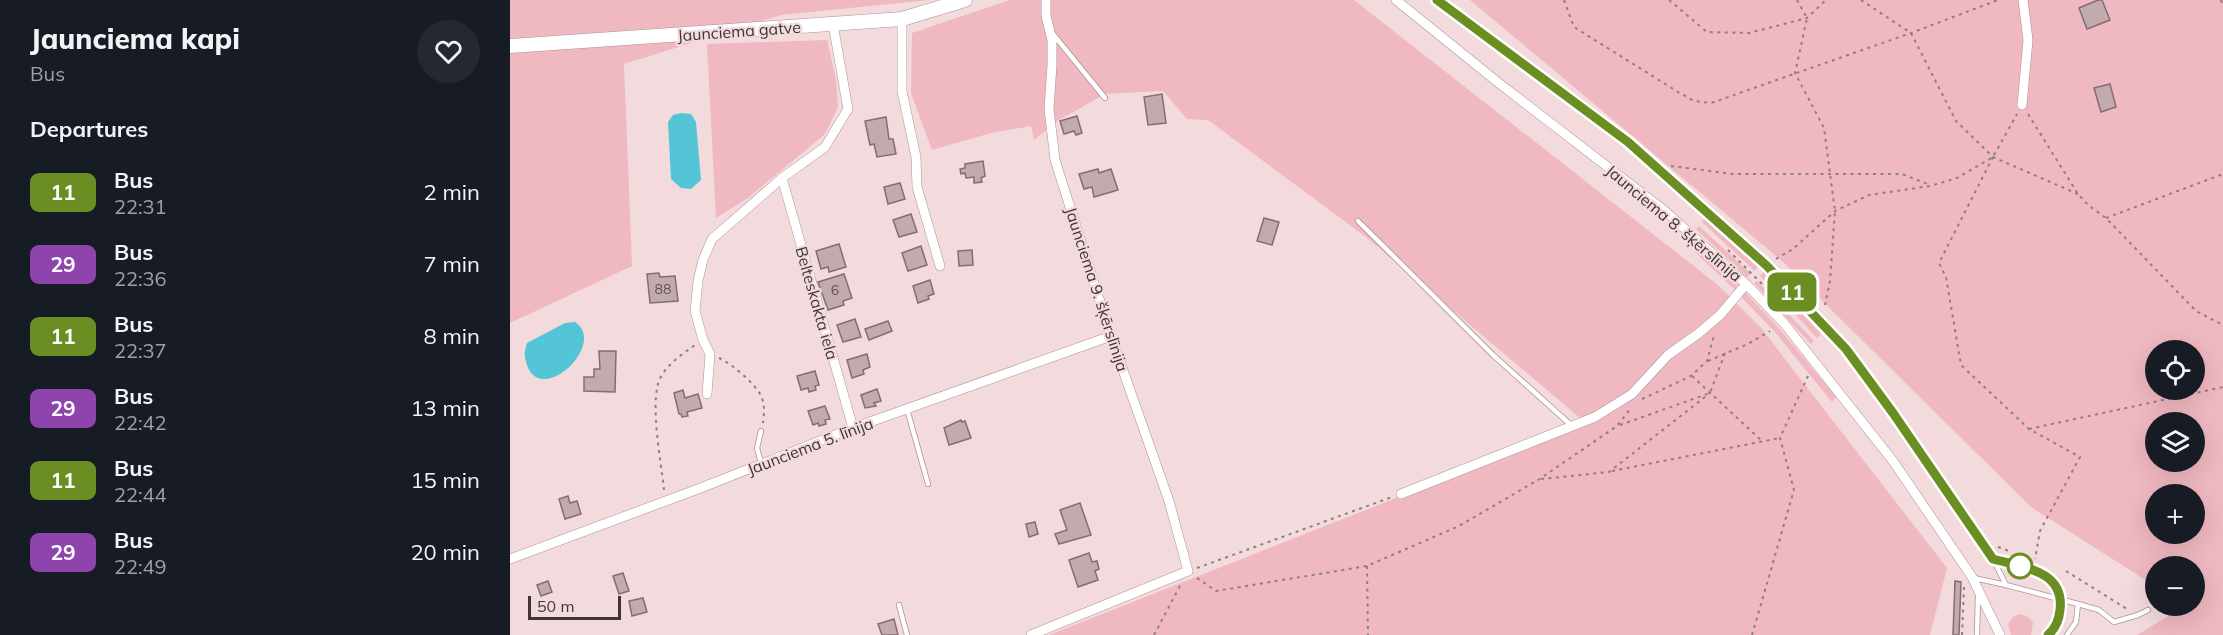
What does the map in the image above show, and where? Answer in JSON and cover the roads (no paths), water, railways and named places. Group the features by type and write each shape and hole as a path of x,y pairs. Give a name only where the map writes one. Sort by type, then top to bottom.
{"main road":[{"name":"Jaunciema gatve","path":"510,46 902,19 965,0"}],"street":[{"name":"Jaunciema 9. šķērslīnija","path":"1031,635 1188,571 1169,501 1111,336 1055,160 1049,110 1052,65 1046,0"},
{"name":"Jaunciema 8. šķērslīnija","path":"1396,0 1500,84 1665,211 1746,284 1783,322 1893,461 1969,573 2000,635"},
{"name":"Jaunciema 8. šķērslīnija","path":"1437,0 1618,135 1767,266 1846,349 1893,413 1993,559"},
{"path":"2022,105 2028,40 2023,0"},
{"path":"902,19 902,91 916,157 917,187 940,266"},
{"path":"706,394 710,354 703,340 696,311 703,260 712,239 782,178 825,147 848,109 833,24"},
{"name":"Belteskakta iela","path":"782,178 853,428"},
{"path":"1401,494 1595,417 1632,394 1668,355 1720,315 1742,289"},
{"name":"Jaunciema 5. līnija","path":"510,559 665,502 853,428 1111,336"},
{"path":"1993,559 2033,569 2047,576 2057,586 2062,598 2060,616 2048,635"}],"lane":[{"path":"1050,30 1077,67 1105,98"},
{"path":"1358,221 1493,356 1572,426"},
{"path":"907,408 928,484"},
{"path":"761,431 757,448 761,464"},
{"name":"Jaunciema 8. šķērslīnija","path":"1993,559 2006,585"},
{"path":"1969,573 2099,610 2114,622 2145,612"},
{"name":"Jaunciema 8. šķērslīnija","path":"1977,635 1979,591"},
{"path":"2067,635 2076,622 2078,604"},
{"path":"900,605 907,635"}],"water":[{"path":"691,114 696,122 701,180 691,189 681,188 671,179 668,122 673,115"},
{"path":"575,322 583,332 583,344 578,356 557,376 545,379 534,376 525,359 527,343 565,323"}]}
